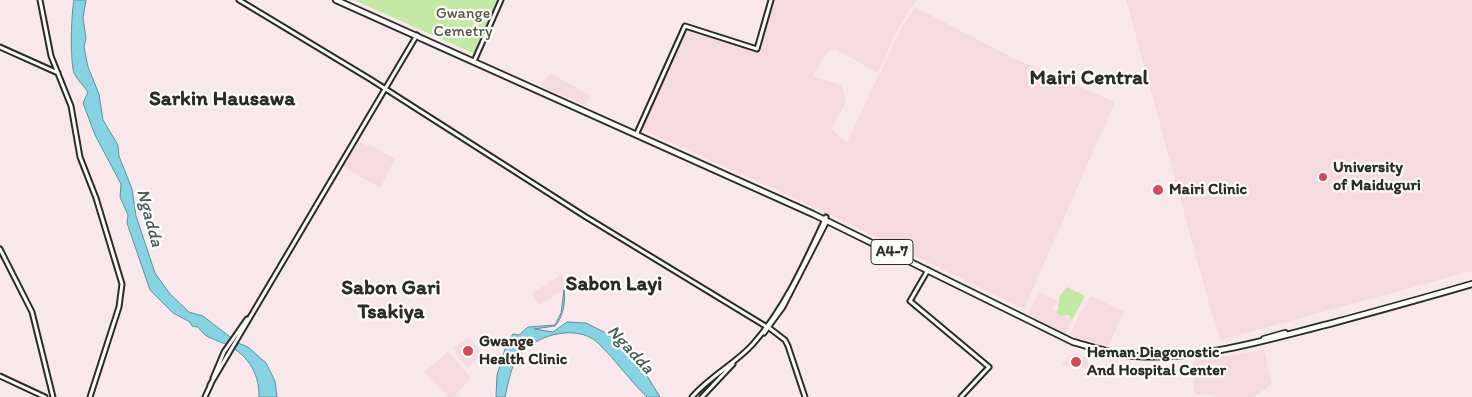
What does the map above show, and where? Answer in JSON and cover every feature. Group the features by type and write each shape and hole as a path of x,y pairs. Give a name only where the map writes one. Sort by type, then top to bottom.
{"highway":[{"name":"A4-7","path":"336,0 638,132 827,219 1061,334"},
{"name":"A4-7","path":"342,0 827,219 1061,334 1080,342 1111,350 1162,355 1210,351 1472,283"}],"main road":[{"path":"40,0 47,44 71,106 80,157 96,198 122,284 119,307 90,397"},
{"path":"240,0 586,217 768,327 785,340 805,397"},
{"path":"475,60 501,0"},
{"path":"638,132 685,26 757,48 771,0"},
{"path":"210,385 417,35"},
{"path":"0,47 58,73"},
{"path":"702,397 722,373 746,353 768,327 827,219"},
{"path":"0,248 32,312 52,397"},
{"path":"928,270 910,301 989,367 961,397"},
{"path":"205,397 224,352 248,319"},
{"path":"692,397 710,378 748,349 768,327"},
{"path":"0,376 45,397"}],"shaded area":[{"path":"774,0 916,0 898,29 878,73 835,49 826,54 813,76 842,85 846,102 831,129 847,142 901,28 915,7 1013,58 1115,102 1024,309 816,208 641,129 688,27 760,52"},
{"name":"University of Maiduguri","path":"1126,0 1472,0 1472,271 1221,340 1209,304"},
{"path":"550,73 590,95 586,106 541,86"},
{"path":"359,141 368,146 370,144 395,159 380,188 342,166"},
{"path":"561,274 566,283 563,290 539,305 532,294"},
{"path":"1039,292 1058,301 1053,310 1073,320 1065,335 1028,314"},
{"path":"1090,296 1124,311 1108,348 1069,335"},
{"name":"Gwange Health Clinic","path":"469,337 483,354 467,368 453,348"},
{"path":"1264,350 1272,384 1254,397 1215,397 1213,395 1194,394 1193,361"},
{"path":"448,351 471,378 454,397 449,397 424,372"},
{"name":"Heman Diagonostic And Hospital Center","path":"1073,353 1088,358 1088,368 1061,366"}],"green space":[{"name":"Gwange Cemetry","path":"354,0 499,0 475,54"},
{"path":"1067,287 1085,296 1072,320 1068,315 1061,316 1056,312 1059,297"}],"water":[{"path":"74,0 86,0 83,18 86,38 84,47 88,67 99,94 103,120 118,145 119,156 132,189 136,216 155,273 170,294 189,312 203,316 238,343 248,347 266,363 275,381 277,397 259,397 257,380 250,364 245,358 231,347 206,336 198,327 192,326 190,322 173,313 150,290 127,223 128,215 120,197 121,184 95,135 83,103 88,92 74,73 71,37"},
{"path":"564,290 565,299 563,309 558,323 555,326 534,329 553,332 567,322 586,323 604,332 618,342 637,362 638,369 646,374 660,397 647,397 598,343 578,333 566,333 542,339 532,344 523,352 516,360 512,369 505,397 496,397 497,375 507,343 513,334 519,335 528,327 555,325 561,313"}],"place":[{"name":"University of Maiduguri","path":"1323,177"},
{"name":"Mairi Clinic","path":"1158,190"},
{"name":"Gwange Health Clinic","path":"468,351"},
{"name":"Heman Diagonostic And Hospital Center","path":"1076,362"}],"district":[{"name":"Mairi Central","path":"1089,79"},
{"name":"Sarkin Hausawa","path":"222,100"},
{"name":"Sabon Layi","path":"614,285"},
{"name":"Sabon Gari Tsakiya","path":"391,301"}],"water label":[{"name":"Ngadda","path":"149,218"},
{"name":"Ngadda","path":"630,350"}]}
